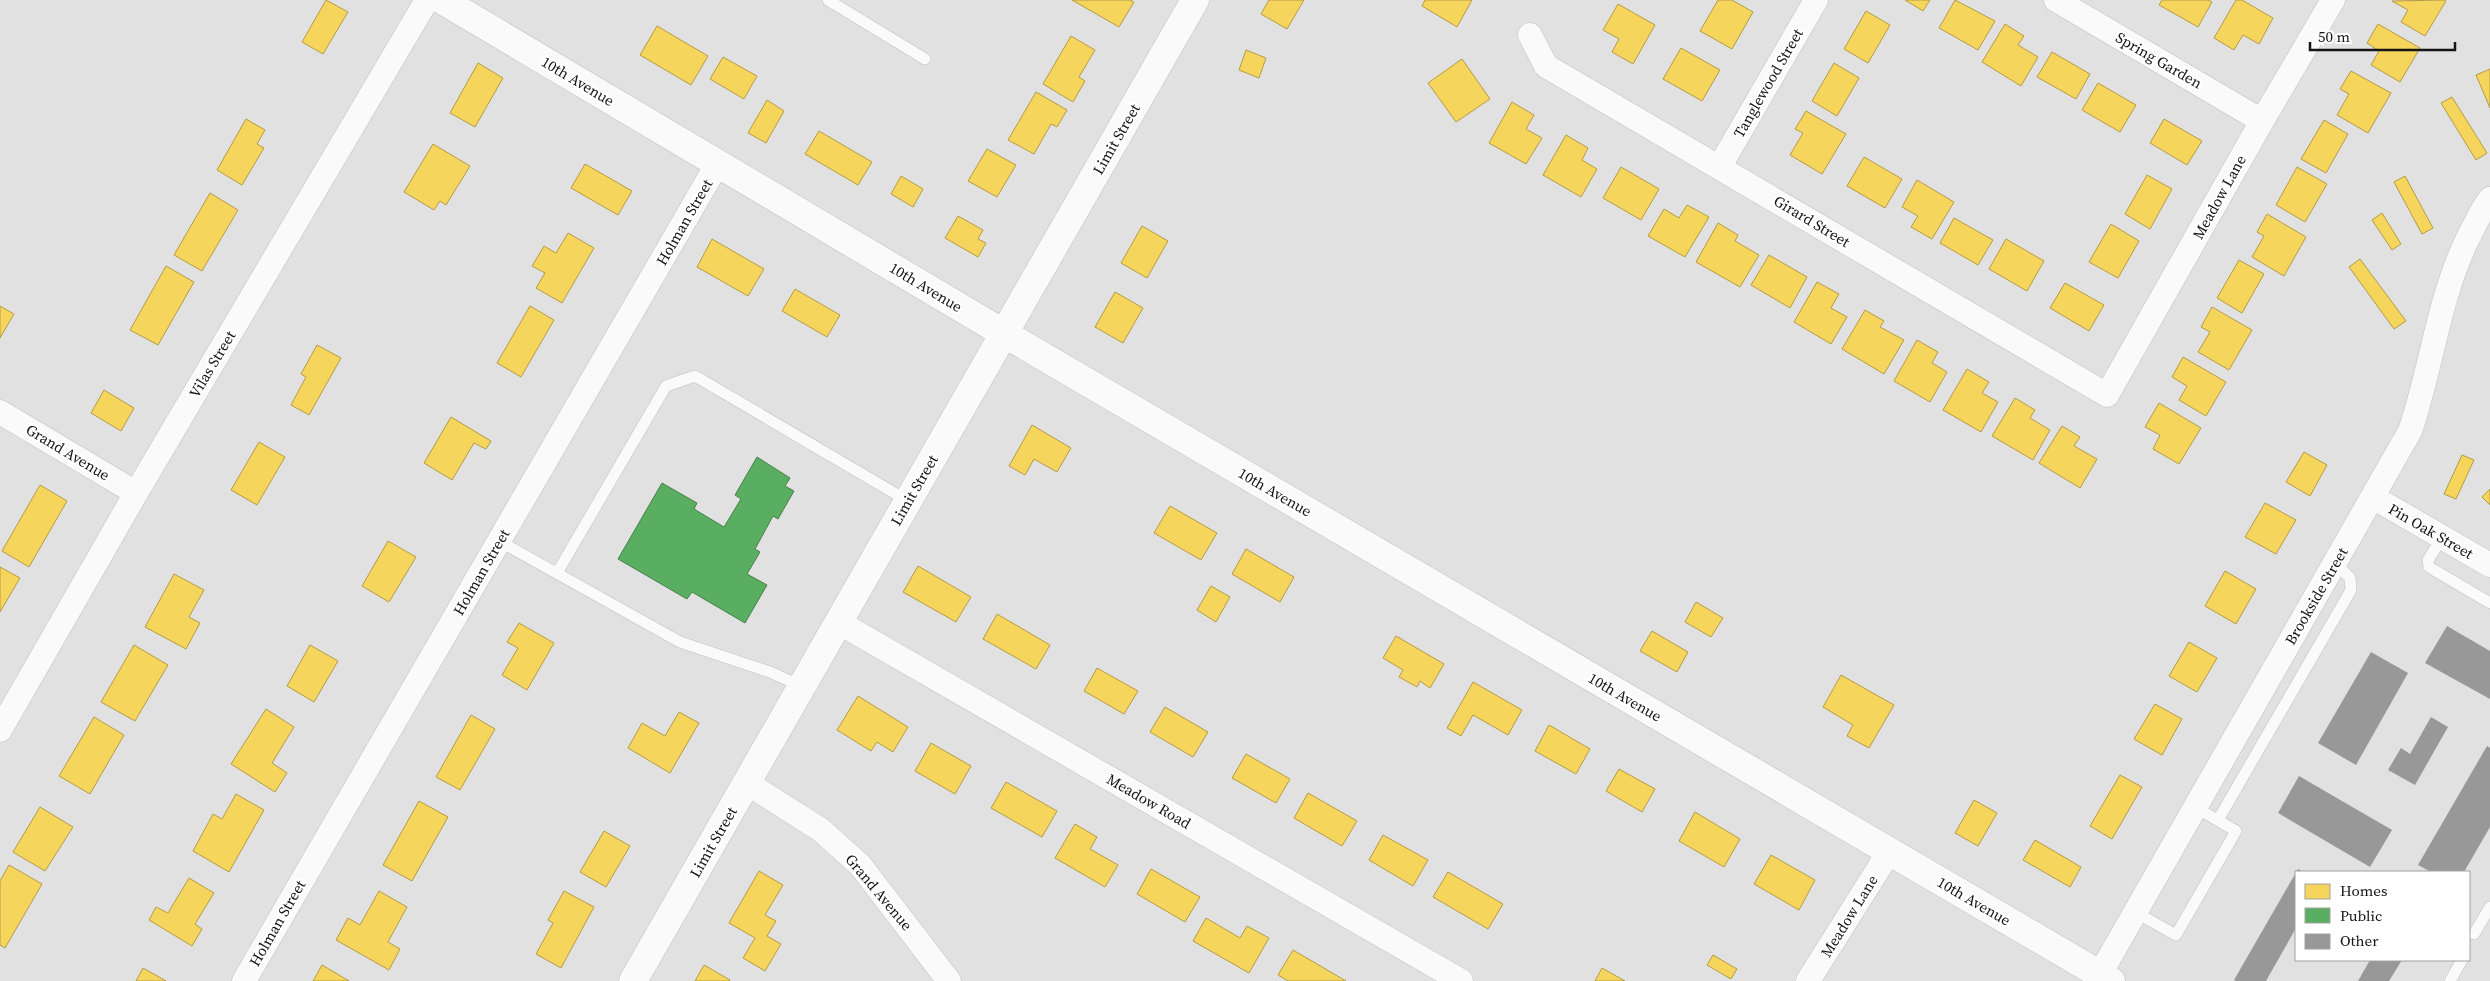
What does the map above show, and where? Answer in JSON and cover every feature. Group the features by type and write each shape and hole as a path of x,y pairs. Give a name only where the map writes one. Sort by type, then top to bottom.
{"street":[{"name":"Vilas Street","path":"0,730 136,493 427,0"},
{"name":"10th Avenue","path":"442,0 1005,334 2105,978"},
{"name":"Limit Street","path":"633,981 1195,0"},
{"name":"Tanglewood Street","path":"1720,166 1816,0"},
{"name":"Spring Garden","path":"2056,0 2262,121"},
{"name":"Meadow Lane","path":"2107,395 2262,121 2333,0"},
{"name":"Girard Street","path":"1530,35 1546,66 1720,166 2107,395"},
{"name":"Holman Street","path":"244,981 718,164"},
{"name":"Brookside Street","path":"2105,978 2135,912 2410,430 2421,399 2442,303 2460,252 2490,199"},
{"name":"Grand Avenue","path":"0,412 136,493"},
{"name":"Pin Oak Street","path":"2373,497 2490,565"},
{"name":"Meadow Road","path":"838,622 1460,981"},
{"name":"Grand Avenue","path":"747,782 821,830 860,866 949,981"},
{"name":"Meadow Lane","path":"1808,981 1889,852"}],"lane":[{"path":"828,0 925,59"},
{"path":"557,574 666,386 696,376 908,501"},
{"path":"2442,538 2428,560 2429,567 2490,603"},
{"path":"499,541 680,642 770,672 801,686"},
{"path":"2218,820 2351,590 2350,578 2335,563"},
{"path":"2135,912 2176,935 2236,831 2195,807"},
{"path":"2474,934 2490,907"},
{"path":"2450,981 2461,961"}],"building: Homes":[{"path":"326,0 348,12 323,54 302,42"},
{"path":"1072,0 1130,0 1134,2 1119,27"},
{"path":"1269,0 1304,0 1287,29 1261,14"},
{"path":"1425,0 1472,0 1457,27 1422,6"},
{"path":"1718,0 1732,0 1753,12 1732,49 1700,31"},
{"path":"1905,0 1930,0 1923,11"},
{"path":"1955,0 1995,21 1978,50 1939,28"},
{"path":"2162,0 2208,0 2212,2 2198,27 2159,5"},
{"path":"2236,0 2242,0 2273,18 2259,44 2243,35 2234,50 2214,38"},
{"path":"2392,1 2446,1 2425,36 2401,22 2408,10"},
{"path":"1618,4 1655,25 1633,64 1612,52 1619,39 1603,30"},
{"path":"1866,11 1890,25 1868,63 1844,49"},
{"path":"2005,24 2024,36 2018,45 2038,57 2021,86 1982,62"},
{"path":"2378,24 2420,48 2400,82 2371,65 2379,51 2367,43"},
{"path":"657,26 708,56 691,85 640,55"},
{"path":"1071,36 1095,50 1079,77 1085,81 1073,102 1043,84"},
{"path":"1681,48 1720,70 1702,101 1663,79"},
{"path":"1246,50 1266,58 1259,78 1239,70"},
{"path":"2052,52 2090,74 2076,99 2037,77"},
{"path":"723,57 757,76 744,99 710,79"},
{"path":"1462,59 1490,99 1456,122 1428,83"},
{"path":"478,63 503,78 475,127 450,113"},
{"path":"1834,63 1859,78 1837,116 1812,101"},
{"path":"2490,69 2490,108 2476,75"},
{"path":"2351,71 2391,93 2368,133 2337,115 2349,94 2340,89"},
{"path":"2098,83 2136,105 2120,132 2082,110"},
{"path":"1036,92 1067,110 1057,127 1051,124 1034,154 1008,140"},
{"path":"2452,97 2487,153 2476,160 2441,103"},
{"path":"767,100 784,111 766,143 748,133"},
{"path":"1512,102 1534,115 1526,129 1542,138 1526,164 1489,143"},
{"path":"1806,111 1846,134 1822,174 1790,155 1803,133 1795,129"},
{"path":"246,119 265,130 257,144 264,148 242,185 217,170"},
{"path":"2164,119 2202,141 2187,165 2150,143"},
{"path":"2324,120 2348,134 2326,173 2301,159"},
{"path":"819,131 872,162 858,185 805,154"},
{"path":"1566,135 1588,148 1582,160 1597,169 1581,197 1543,175"},
{"path":"433,144 470,166 446,205 440,201 434,210 404,192"},
{"path":"987,149 1016,165 997,197 968,181"},
{"path":"1864,157 1902,179 1885,208 1847,186"},
{"path":"585,164 632,191 618,215 571,188"},
{"path":"1621,167 1659,189 1641,220 1603,198"},
{"path":"2297,167 2327,184 2305,222 2276,205"},
{"path":"2147,175 2172,189 2150,229 2125,214"},
{"path":"901,176 923,189 913,207 891,194"},
{"path":"2405,176 2433,228 2422,234 2394,182"},
{"path":"1917,180 1954,202 1932,239 1911,227 1918,216 1902,207"},
{"path":"210,193 238,210 202,271 174,255"},
{"path":"1687,205 1709,217 1685,257 1648,236 1664,209 1679,218"},
{"path":"2382,213 2401,244 2392,250 2372,220"},
{"path":"2267,214 2306,237 2284,276 2252,257 2264,236 2257,232"},
{"path":"958,216 983,230 978,239 986,243 978,257 945,238"},
{"path":"1954,218 1993,240 1978,265 1940,243"},
{"path":"1718,223 1738,235 1735,241 1759,255 1740,287 1696,262"},
{"path":"2111,224 2139,241 2118,278 2089,262"},
{"path":"1142,226 1168,241 1147,278 1121,263"},
{"path":"568,233 594,248 562,303 536,288 545,273 532,266 544,246 556,253"},
{"path":"712,239 764,269 748,296 697,267"},
{"path":"2006,239 2044,261 2027,291 1989,269"},
{"path":"1769,255 1807,277 1790,308 1751,285"},
{"path":"2360,259 2406,321 2394,329 2349,267"},
{"path":"2239,260 2264,274 2242,313 2217,298"},
{"path":"166,266 194,282 158,345 130,330"},
{"path":"1817,282 1839,294 1831,308 1847,317 1831,344 1794,322"},
{"path":"2065,283 2104,305 2089,331 2050,308"},
{"path":"795,289 840,315 827,337 782,311"},
{"path":"1115,292 1143,308 1123,343 1095,327"},
{"path":"0,306 14,314 0,338"},
{"path":"530,306 554,320 521,377 497,363"},
{"path":"2212,307 2252,330 2229,370 2198,352 2210,332 2201,327"},
{"path":"1865,310 1884,321 1880,327 1904,340 1884,374 1842,349"},
{"path":"1917,340 1938,352 1932,363 1947,372 1930,402 1894,381"},
{"path":"317,345 341,358 309,415 291,405 306,377 301,374"},
{"path":"2183,357 2226,382 2206,416 2179,400 2187,386 2172,377"},
{"path":"1967,369 1989,382 1982,393 1998,402 1981,432 1943,410"},
{"path":"104,390 134,408 121,431 91,413"},
{"path":"2015,398 2035,410 2030,418 2050,430 2033,460 1992,436"},
{"path":"2159,403 2201,428 2179,464 2153,449 2160,435 2145,427"},
{"path":"451,417 491,441 486,449 474,443 452,480 424,463"},
{"path":"1032,425 1071,448 1057,472 1034,459 1025,475 1009,466"},
{"path":"2062,426 2080,437 2074,446 2097,459 2080,488 2039,463"},
{"path":"259,442 285,457 257,505 231,490"},
{"path":"2304,452 2327,465 2310,496 2286,482"},
{"path":"2462,455 2474,460 2456,499 2444,494"},
{"path":"40,485 67,501 29,567 2,551"},
{"path":"2490,489 2490,505 2482,497"},
{"path":"2265,503 2296,520 2276,554 2245,537"},
{"path":"1170,506 1217,533 1201,560 1154,533"},
{"path":"388,541 416,557 389,602 362,586"},
{"path":"1246,549 1294,577 1280,602 1232,574"},
{"path":"918,566 971,597 956,622 903,592"},
{"path":"0,567 20,578 0,612"},
{"path":"2225,571 2256,589 2236,624 2205,606"},
{"path":"174,574 204,590 189,617 200,623 186,649 145,627"},
{"path":"1211,586 1230,597 1216,622 1197,610"},
{"path":"1696,602 1723,618 1711,637 1685,622"},
{"path":"997,614 1050,645 1036,669 983,639"},
{"path":"519,623 554,643 527,690 502,675 518,648 507,642"},
{"path":"1652,631 1688,652 1677,672 1640,651"},
{"path":"1396,636 1444,664 1430,688 1420,681 1417,687 1399,677 1403,670 1383,658"},
{"path":"2189,642 2217,658 2197,692 2169,676"},
{"path":"134,645 168,665 135,721 101,702"},
{"path":"310,645 338,661 314,702 287,686"},
{"path":"1097,668 1138,691 1124,714 1084,691"},
{"path":"1841,675 1894,705 1869,748 1847,736 1853,725 1823,707"},
{"path":"1473,682 1522,710 1508,735 1473,715 1461,736 1447,728"},
{"path":"858,696 908,727 893,752 877,742 871,751 837,730"},
{"path":"2155,704 2182,719 2162,755 2134,739"},
{"path":"1165,707 1208,732 1193,757 1150,732"},
{"path":"266,709 294,727 272,763 287,773 275,792 231,764"},
{"path":"679,712 699,723 670,773 628,748 642,723 665,736"},
{"path":"471,715 495,729 460,790 436,777"},
{"path":"94,717 124,735 90,794 59,776"},
{"path":"1549,725 1590,749 1576,774 1535,751"},
{"path":"931,743 971,766 955,794 915,771"},
{"path":"1246,754 1290,779 1276,803 1232,778"},
{"path":"1619,769 1655,789 1642,812 1606,791"},
{"path":"2120,775 2142,787 2112,839 2090,826"},
{"path":"1006,782 1057,811 1042,837 991,808"},
{"path":"1308,793 1357,821 1342,846 1294,818"},
{"path":"236,794 264,810 229,872 193,851 213,814 222,819"},
{"path":"1974,800 1997,813 1978,846 1955,833"},
{"path":"419,801 448,817 412,881 383,865"},
{"path":"40,807 73,827 45,871 13,852"},
{"path":"1695,812 1740,839 1724,867 1679,841"},
{"path":"1075,824 1097,837 1090,849 1118,865 1105,887 1055,858"},
{"path":"604,831 630,846 606,887 580,872"},
{"path":"1383,835 1428,860 1413,886 1369,860"},
{"path":"2035,840 2081,867 2070,887 2023,860"},
{"path":"1771,855 1815,880 1799,910 1754,884"},
{"path":"9,865 42,884 5,948 0,945 0,881"},
{"path":"1151,869 1200,897 1185,922 1137,894"},
{"path":"759,871 783,885 765,915 776,921 767,936 781,944 765,971 743,958 755,938 729,923"},
{"path":"1448,872 1503,904 1488,929 1433,897"},
{"path":"189,878 214,893 195,924 202,929 192,946 149,920 156,907 168,913"},
{"path":"379,891 407,907 388,942 400,949 389,970 336,940 348,918 360,925"},
{"path":"564,891 594,907 561,968 536,954 553,923 548,920"},
{"path":"1206,918 1240,938 1247,926 1269,938 1249,973 1193,941"},
{"path":"1293,950 1346,981 1288,981 1278,975"},
{"path":"1713,955 1737,969 1731,979 1707,965"},
{"path":"322,965 349,981 313,981"},
{"path":"704,965 730,980 695,981"},
{"path":"143,968 166,981 136,981"},
{"path":"1602,968 1625,981 1595,981"}],"building: Public":[{"path":"757,457 790,478 785,486 794,491 778,519 773,516 755,549 760,552 747,574 767,585 745,623 692,592 687,599 618,559 662,483 697,503 694,509 724,527 741,499 735,495"}],"building: Other":[{"path":"2447,626 2490,651 2490,699 2425,663"},
{"path":"2371,652 2408,673 2356,765 2318,743"},
{"path":"2431,717 2448,727 2415,785 2388,770 2401,748 2410,754"},
{"path":"2487,746 2490,748 2490,827 2465,871 2429,871 2418,865"},
{"path":"2299,776 2392,830 2370,867 2278,813"},
{"path":"2295,874 2295,930 2266,981 2234,980"},
{"path":"2369,961 2401,961 2389,981 2358,981"}]}
